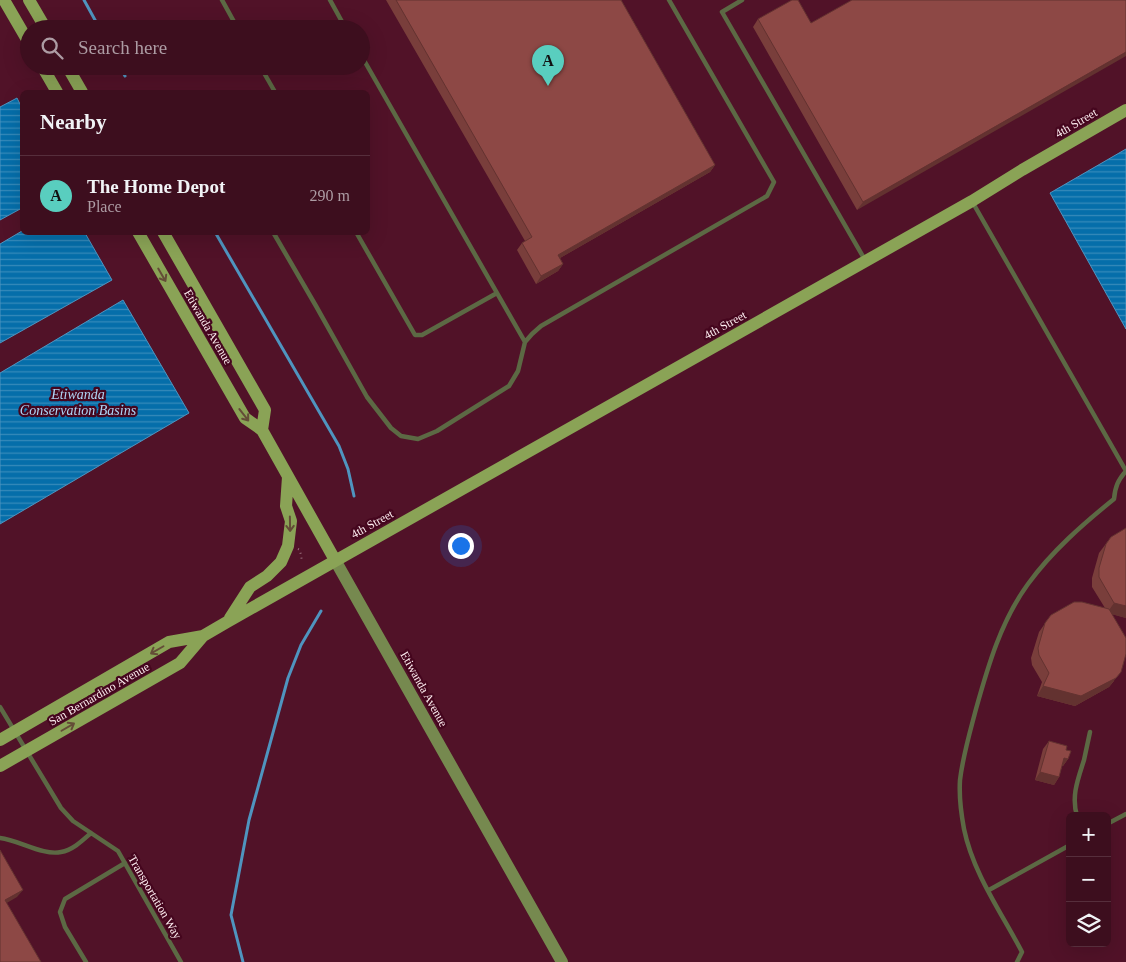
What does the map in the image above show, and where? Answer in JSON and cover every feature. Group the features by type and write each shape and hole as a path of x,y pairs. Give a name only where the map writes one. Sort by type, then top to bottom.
{"main road":[{"path":"4,0 20,28"},
{"path":"29,0 41,20"},
{"path":"47,75 56,90"},
{"path":"72,75 81,90"},
{"name":"4th Street","path":"335,560 972,201 1126,110"},
{"name":"Etiwanda Avenue","path":"140,235 245,418 262,430 562,962"},
{"name":"Etiwanda Avenue","path":"165,235 265,410 262,430"},
{"path":"227,622 250,587 267,576 281,562 288,546 292,521 286,506 288,477"},
{"name":"San Bernardino Avenue","path":"0,766 180,663 203,636 335,560"},
{"name":"San Bernardino Avenue","path":"0,740 169,642 203,636"}],"lane":[{"path":"222,0 233,20"},
{"path":"330,0 341,20"},
{"path":"275,235 367,397 391,428 401,436 418,439 437,431 509,386 518,371 525,342 541,326 767,196 774,182 669,0"},
{"path":"742,0 722,12 866,261"},
{"path":"370,71 525,342"},
{"path":"265,75 274,90"},
{"path":"972,201 1126,471 1119,479 1114,499 1082,524 1028,584 999,637 987,670 965,749 960,781 964,830 977,869 1022,952 1017,962"},
{"path":"358,235 415,334 422,335 498,293"},
{"name":"Transportation Way","path":"0,707 60,808 73,821 118,851 181,962"},
{"path":"1077,812 1076,782 1084,760 1090,732"},
{"path":"1111,822 1126,814"},
{"path":"0,838 50,852 61,852 75,846 92,833"},
{"path":"989,890 1066,847"},
{"path":"86,962 65,927 60,912 65,900 125,863"}],"path":[{"path":"296,548 300,550 302,561"}],"water":[{"path":"17,98 20,104 20,209 0,220 0,107"},
{"path":"1126,149 1126,329 1050,193"},
{"path":"20,232 20,235 86,235 112,280 0,343 0,244"},
{"name":"Etiwanda Conservation Basins","path":"123,300 189,413 0,524 0,373"}],"building":[{"path":"396,0 621,0 715,165 558,255 563,264 541,276 522,243 532,237"},
{"path":"792,0 798,0 811,23 852,0 1126,0 1126,52 863,202 758,19"},
{"path":"1126,528 1126,606 1114,603 1099,577 1099,568 1106,544 1111,537"},
{"path":"1074,602 1082,602 1109,609 1126,638 1126,654 1121,672 1116,678 1081,696 1043,686 1049,673 1039,655 1038,648 1045,623 1051,615"},
{"path":"1049,741 1067,746 1066,750 1071,751 1068,759 1064,758 1059,777 1040,772"},
{"path":"0,850 23,890 5,900 41,962 0,962"}],"waterway":[{"path":"84,0 95,20"},
{"path":"217,235 339,446 348,469 354,496"},
{"path":"243,962 231,915 249,820 288,678 301,645 321,611"}],"place":[{"name":"The Home Depot","path":"548,86"}]}
